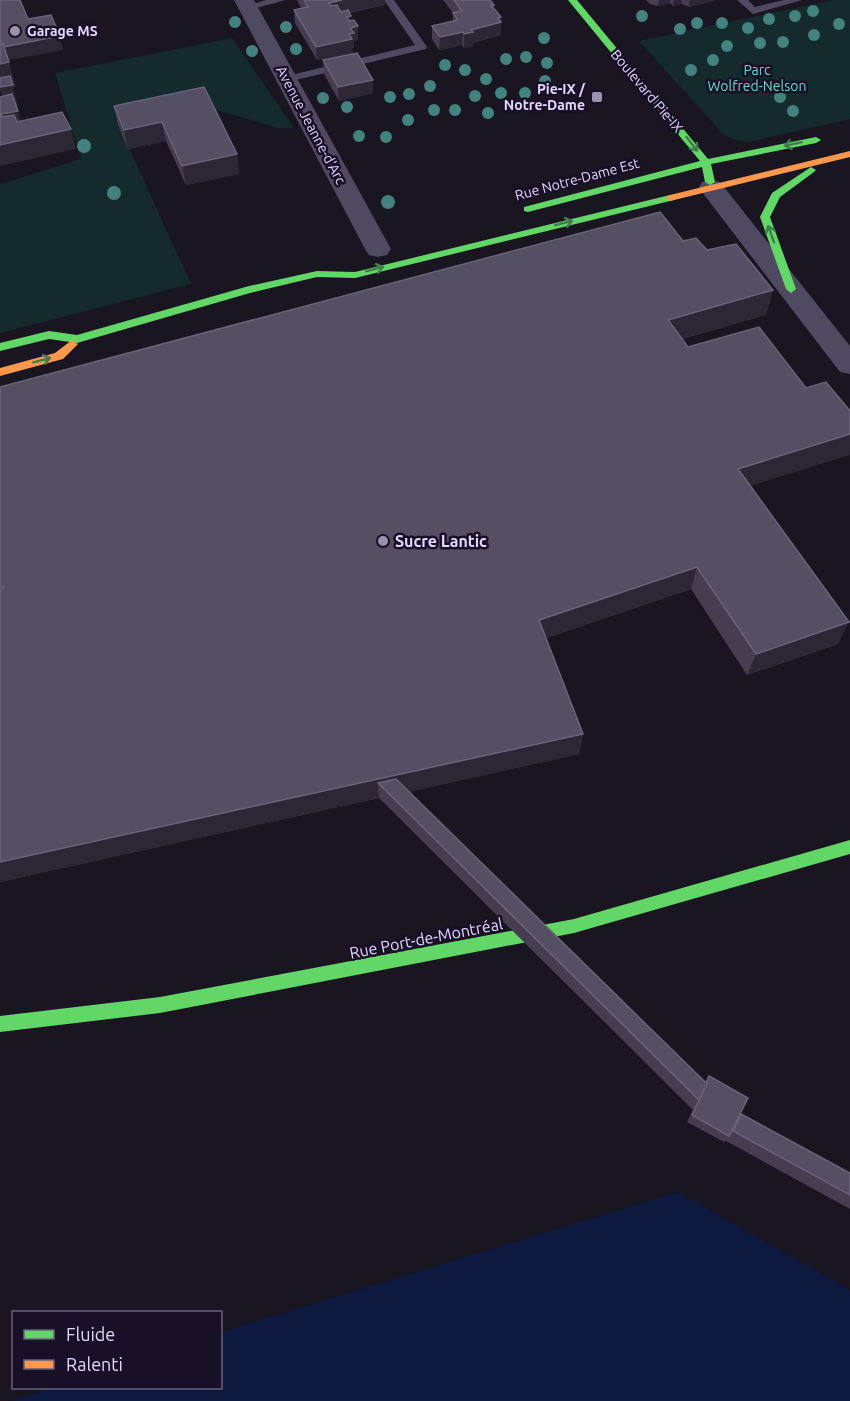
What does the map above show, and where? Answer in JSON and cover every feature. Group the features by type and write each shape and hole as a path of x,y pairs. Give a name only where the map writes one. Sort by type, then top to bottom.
{"main road":[{"name":"Boulevard Pie-IX","path":"572,0 708,175"},
{"name":"Rue Notre-Dame Est","path":"0,347 49,335 77,339 249,290 317,274 355,275 708,175 720,159 835,136"},
{"path":"708,175 720,159 710,143"},
{"name":"Rue Notre-Dame Est","path":"514,213 708,175 824,160 850,154"},
{"path":"791,289 765,218 767,206 773,197 824,160"},
{"name":"Rue Notre-Dame Est","path":"317,274 339,259"},
{"name":"Rue Notre-Dame Est","path":"0,372 59,356 77,339"},
{"name":"Rue Port-de-Montréal","path":"0,1024 160,1005 574,926 850,847"}],"street":[{"name":"Avenue Jeanne-d'Arc","path":"246,4 379,249"},
{"name":"Boulevard Pie-IX","path":"708,175 850,365"}],"lane":[{"path":"246,4 281,0"},
{"path":"287,79 422,47 389,0"},
{"path":"742,0 753,11 797,0"}],"green space":[{"name":"Parc Wolfred-Nelson","path":"833,0 850,0 850,119 749,142 737,141 724,135 639,41"},
{"path":"232,38 294,128 278,128 207,107 119,126 191,284 0,333 0,184 81,159 55,73"}],"water":[{"path":"678,1192 850,1290 850,1401 12,1401 50,1389 222,1389 222,1332"}],"building":[{"name":"Garage MS","path":"0,0 20,0 28,19 51,15 60,36 4,47 3,44 0,45"},
{"path":"304,0 342,0 329,3 331,6 337,5 341,12 348,10 351,16 347,17 349,21 354,20 358,26 350,28 354,33 349,34 352,39 316,47 294,10 308,7"},
{"path":"454,0 490,0 494,5 491,5 501,17 498,18 501,22 471,30 473,32 440,37 432,26 458,20 453,13 462,11"},
{"path":"3,44 9,62 0,64 0,45"},
{"path":"357,53 373,80 338,87 323,60"},
{"path":"10,76 13,85 0,87 0,78"},
{"path":"204,87 237,154 182,166 162,122 124,130 114,106"},
{"path":"12,94 18,111 1,114 2,117 14,115 17,122 62,112 71,129 0,145 0,97"},
{"name":"Sucre Lantic","path":"660,212 683,241 696,238 707,250 736,244 773,290 668,320 688,347 759,327 806,388 826,382 850,411 850,434 738,469 849,622 756,654 697,567 539,620 583,734 0,862 0,590 4,587 0,587 0,387"},
{"path":"396,779 707,1084 699,1100 378,783"},
{"path":"709,1076 748,1098 729,1136 692,1115"},
{"path":"741,1114 850,1173 850,1195 733,1131"}],"traffic: fast":[{"path":"572,0 693,145 706,163 710,182"},
{"path":"528,209 720,159 816,140"},
{"path":"791,289 765,217 776,195 811,170"},
{"path":"0,347 49,335 77,339 249,290 317,274 355,275 670,198"},
{"path":"0,1024 160,1005 574,926 850,847"}],"traffic: slow":[{"path":"670,198 850,154"},
{"path":"0,372 59,356 72,344"}],"place":[{"name":"Garage MS","path":"15,31"},
{"name":"Pie-IX / Notre-Dame","path":"597,97"},
{"name":"Sucre Lantic","path":"383,541"}]}
